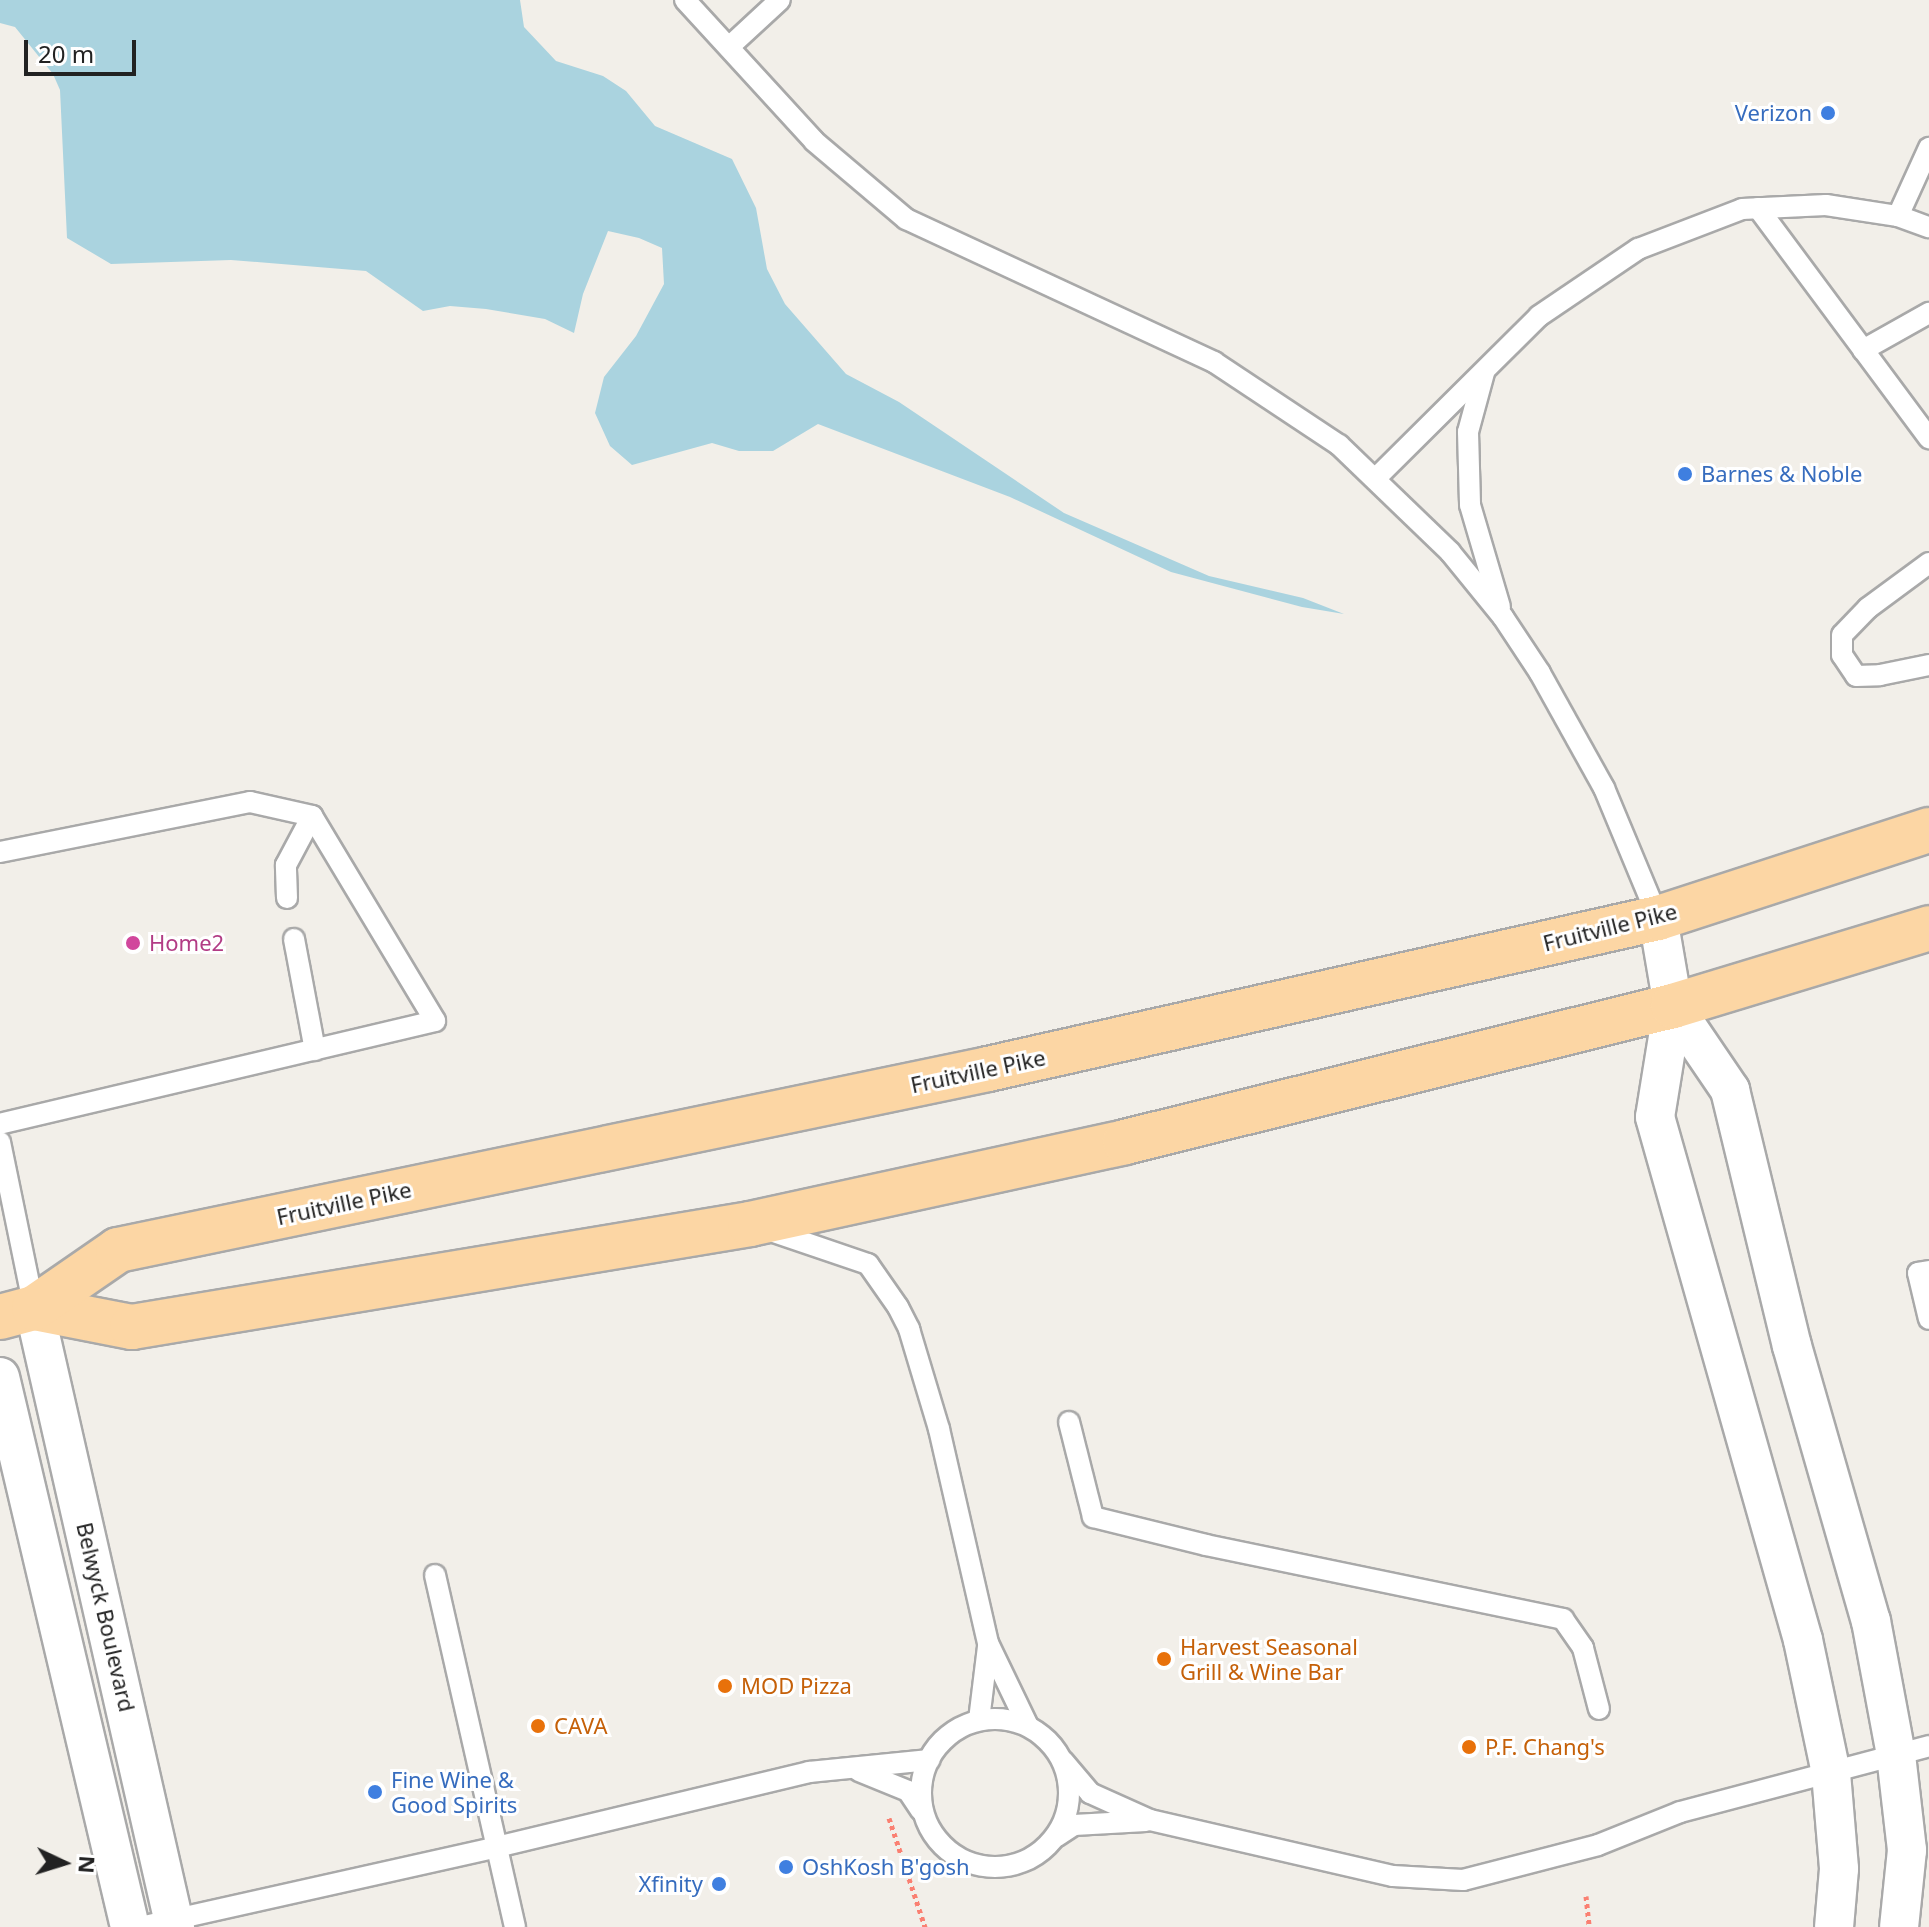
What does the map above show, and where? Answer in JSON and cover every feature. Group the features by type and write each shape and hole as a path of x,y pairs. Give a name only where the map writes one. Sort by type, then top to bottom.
{"main road":[{"name":"Fruitville Pike","path":"17,1313 118,1250 988,1069 1658,918 1929,830"},
{"path":"17,1313 132,1327 750,1224 1125,1142 1673,1006 1929,928"}],"street":[{"path":"1658,918 1673,1006 1655,1117 1803,1640 1831,1773 1839,1869 1834,1927"},
{"path":"1673,1006 1730,1090 1792,1346 1871,1621 1913,1751 1899,1927"},
{"name":"Belwyck Boulevard","path":"17,1313 162,1924"},
{"path":"0,1377 130,1927"}],"lane":[{"path":"685,0 814,141 906,219 1214,362 1339,445 1450,552 1503,617 1540,673 1604,788 1658,918"},
{"path":"729,47 780,0"},
{"path":"1898,216 1929,148"},
{"path":"1375,479 1539,316 1638,249 1742,209 1826,205 1898,216 1929,227"},
{"path":"1758,208 1929,438"},
{"path":"1863,350 1929,313"},
{"path":"1485,370 1468,432 1470,505 1503,617"},
{"path":"1929,563 1868,608 1842,635 1842,655 1856,676 1880,675 1929,665"},
{"path":"0,852 250,802 312,816 435,1021 0,1124"},
{"path":"287,898 286,865 312,816"},
{"path":"294,939 315,1050"},
{"path":"0,1142 17,1313"},
{"path":"750,1224 868,1264 909,1329 945,1455 988,1643 1028,1726"},
{"path":"1929,1271 1918,1273 1929,1319"},
{"path":"1069,1422 1093,1517 1206,1545 1563,1619 1583,1648 1599,1709"},
{"path":"435,1575 515,1927"},
{"path":"979,1720 988,1643"},
{"path":"923,1812 922,1777 941,1742 959,1728 979,1720 1004,1719 1028,1726 1048,1741 1090,1793 1150,1820 1393,1876 1463,1880 1598,1845 1680,1812 1913,1751"},
{"path":"162,1924 809,1772 929,1760"},
{"path":"1056,1836 1065,1819 1069,1800 1069,1780 1063,1761"},
{"path":"851,1768 908,1791 934,1834 949,1852 970,1864 994,1868 1018,1864 1039,1853 1056,1836 1074,1825 1150,1820"}],"path":[{"path":"888,1816 925,1927"},
{"path":"1586,1896 1589,1927"}],"water":[{"path":"0,0 520,0 524,27 556,61 603,76 626,91 655,126 732,159 756,208 767,269 785,304 846,374 899,402 1064,513 1209,576 1303,598 1344,614 1302,607 1171,572 1010,497 818,424 773,451 739,451 712,443 632,465 610,446 595,413 604,377 636,336 664,284 662,248 639,238 608,231 583,294 574,333 545,319 486,309 450,306 423,311 366,271 231,260 111,264 67,238 60,90 53,74 15,27 0,23"}],"place":[{"name":"Verizon","path":"1828,113"},
{"name":"Barnes & Noble","path":"1685,474"},
{"name":"Home2","path":"133,943"},
{"name":"Harvest Seasonal Grill & Wine Bar","path":"1164,1659"},
{"name":"MOD Pizza","path":"725,1686"},
{"name":"CAVA","path":"538,1726"},
{"name":"P.F. Chang's","path":"1469,1747"},
{"name":"Fine Wine & Good Spirits","path":"375,1792"},
{"name":"OshKosh B'gosh","path":"786,1867"},
{"name":"Xfinity","path":"719,1884"}]}
